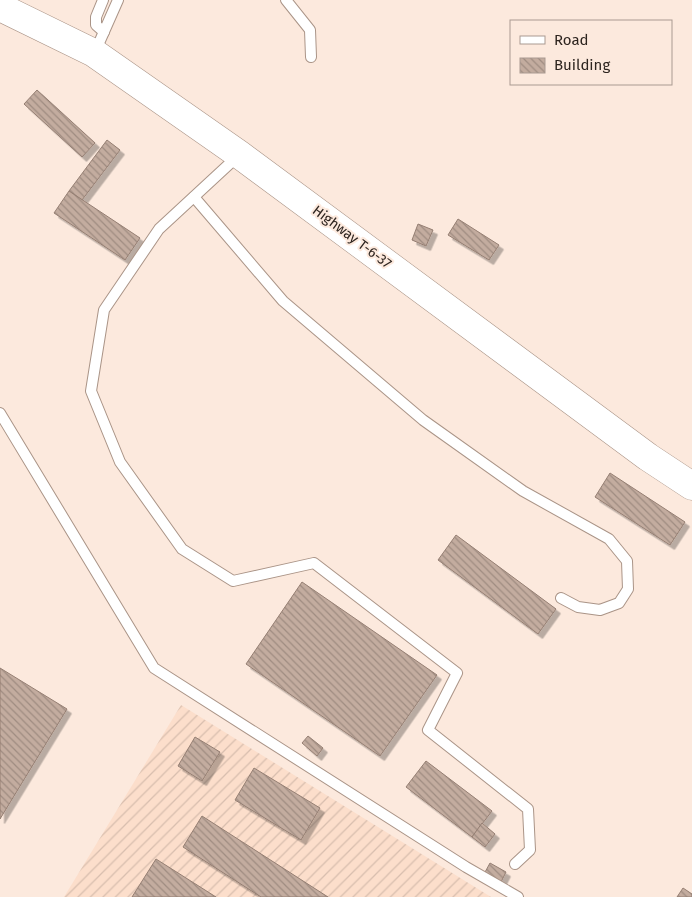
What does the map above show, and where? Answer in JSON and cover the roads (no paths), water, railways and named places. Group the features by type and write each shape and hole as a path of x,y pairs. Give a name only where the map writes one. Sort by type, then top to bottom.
{"main road":[{"name":"Highway T-6-37","path":"0,7 99,42 240,155 648,457 692,486"}],"lane":[{"path":"99,42 96,16 103,0"},
{"path":"99,42 118,0"},
{"path":"286,0 310,30 311,57"},
{"path":"240,155 158,229 104,310 91,391 120,462 182,549 233,581 314,563 457,673 428,730 528,809 530,850 515,864"},
{"path":"194,197 283,301 423,420 523,491 609,539 627,561 628,589 619,603 600,610 578,607 561,598"},
{"path":"0,413 154,668 466,867 518,897"}]}
